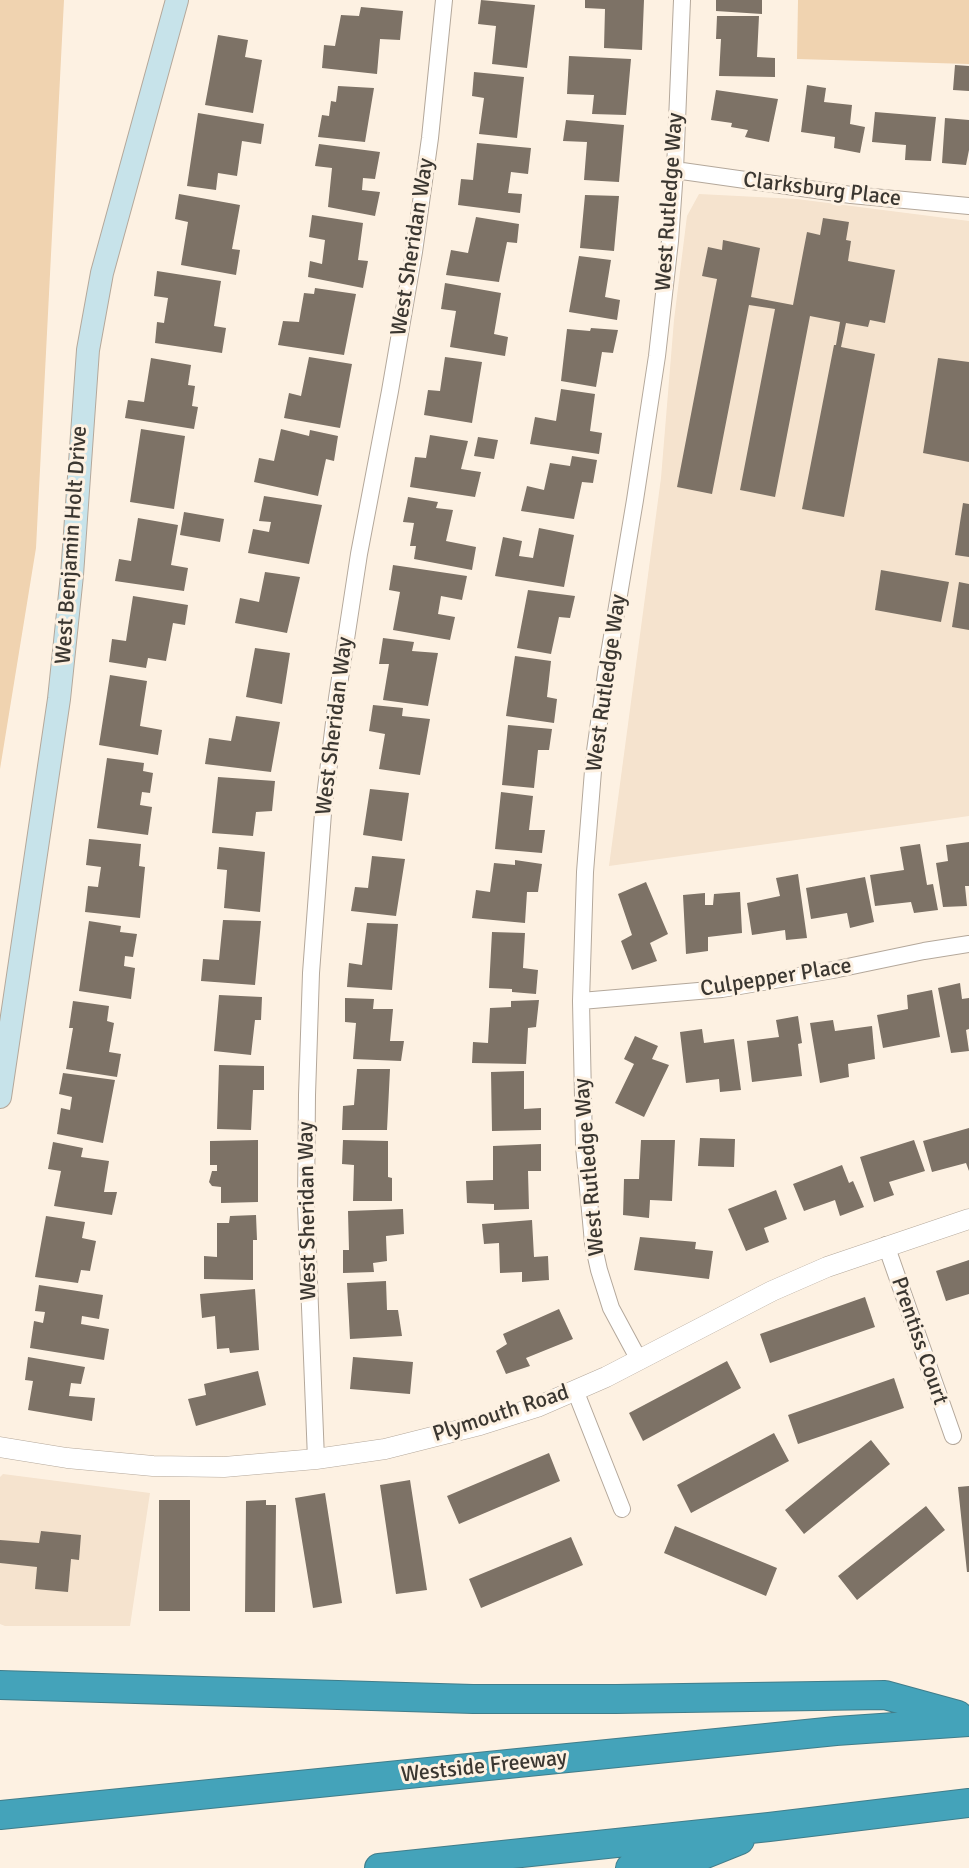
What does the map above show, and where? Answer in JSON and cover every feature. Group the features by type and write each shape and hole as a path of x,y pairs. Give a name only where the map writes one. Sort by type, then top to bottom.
{"highway":[{"path":"0,1685 473,1699 885,1695 969,1720"},
{"name":"Westside Freeway","path":"0,1815 836,1731 969,1720"},
{"path":"380,1868 769,1827 969,1803"},
{"path":"630,1868 698,1857 769,1827"}],"main road":[{"name":"West Benjamin Holt Drive","path":"0,1097 59,699 72,575 87,350 102,273 177,0"}],"street":[{"name":"West Sheridan Way","path":"316,1460 306,1206 307,1095 311,973 323,813 337,698 359,554 414,252 430,138 444,0"},
{"name":"West Rutledge Way","path":"639,1360 611,1308 593,1243 584,1146 581,1000 585,872 594,758 657,356 670,241 682,0"},
{"name":"Clarksburg Place","path":"675,170 851,195 969,206"},
{"name":"Culpepper Place","path":"581,1000 722,989 969,944"},
{"name":"Plymouth Road","path":"0,1447 67,1458 153,1466 224,1467 316,1460 385,1449 480,1425 537,1407 639,1360 772,1291 827,1267 886,1245 969,1219"},
{"name":"Prentiss Court","path":"886,1245 953,1436"},
{"path":"575,1390 622,1509"}],"shaded area":[{"path":"0,0 64,0 36,548 0,769"},
{"path":"798,0 969,0 969,64 797,59"},
{"path":"699,194 797,199 969,221 969,816 609,866 661,478 674,320 687,216"},
{"path":"3,1474 150,1493 130,1626 5,1626 0,1624 0,1477"}],"building":[{"path":"481,0 535,5 527,68 492,64 496,26 478,24"},
{"path":"585,0 644,0 642,50 604,48 605,9 585,8"},
{"path":"716,0 762,0 762,14 716,11"},
{"path":"361,7 403,11 400,40 380,39 377,74 322,68 324,45 335,46 341,15 359,16"},
{"path":"717,16 759,16 757,57 775,58 775,77 719,76 721,39 716,39"},
{"path":"218,35 248,40 245,57 262,60 253,113 205,105"},
{"path":"569,56 631,59 626,115 592,114 594,95 567,94"},
{"path":"955,65 969,66 969,91 953,90"},
{"path":"474,72 524,77 517,138 479,134 484,98 472,96"},
{"path":"807,85 826,88 824,102 852,105 850,124 865,127 860,153 834,148 835,137 801,132"},
{"path":"338,86 374,88 365,142 318,137 322,115 329,116 331,101 336,102"},
{"path":"716,90 778,99 769,142 745,137 748,130 731,127 732,123 711,120"},
{"path":"875,112 936,117 931,161 905,160 906,145 872,142"},
{"path":"198,113 264,124 261,144 242,141 237,176 218,173 216,190 187,186"},
{"path":"945,118 969,120 969,150 966,165 942,163"},
{"path":"566,120 624,125 619,182 584,180 587,142 563,141"},
{"path":"477,143 531,148 528,174 511,172 508,193 522,194 520,213 458,205 461,179 473,180"},
{"path":"319,144 380,152 375,179 363,178 362,190 380,192 375,216 328,207 332,168 315,166"},
{"path":"179,194 240,205 232,249 240,250 236,275 181,265 188,222 175,219"},
{"path":"585,195 619,196 614,251 580,248"},
{"path":"312,215 363,223 358,260 368,261 363,288 308,277 310,261 322,264 325,240 309,237"},
{"path":"476,217 519,224 517,243 507,242 499,282 446,275 451,250 468,253"},
{"path":"823,218 849,222 846,240 851,241 848,261 895,270 885,323 870,320 868,327 846,323 841,347 875,354 844,517 802,509 840,322 810,316 775,497 740,490 775,309 749,305 712,494 677,487 717,279 702,276 708,247 722,250 723,240 760,248 751,297 793,305 807,232 820,235"},
{"path":"579,256 611,260 605,297 620,300 617,320 569,312"},
{"path":"157,271 221,281 214,326 226,328 222,353 155,343 157,322 164,323 168,298 154,296"},
{"path":"445,283 501,293 494,334 508,337 505,356 450,347 456,311 441,309"},
{"path":"315,288 356,294 344,355 278,345 283,321 299,322 304,293 314,294"},
{"path":"591,328 618,330 613,353 602,352 596,387 561,381 567,329 590,331"},
{"path":"309,357 352,364 340,428 284,418 289,393 301,396"},
{"path":"445,357 482,362 472,423 424,415 428,390 440,391"},
{"path":"151,358 191,365 188,385 195,386 192,406 198,407 194,429 125,418 128,400 144,402"},
{"path":"938,358 969,362 969,462 923,453"},
{"path":"561,389 595,394 590,431 602,433 599,454 530,444 535,417 556,421"},
{"path":"141,429 185,436 174,509 130,502"},
{"path":"281,429 309,436 310,430 338,436 334,461 326,459 318,496 254,482 259,458 274,461"},
{"path":"430,435 468,441 461,469 481,472 475,497 410,487 415,457 426,458"},
{"path":"478,437 498,440 494,459 474,456"},
{"path":"572,456 597,460 593,483 582,482 574,519 521,511 527,486 544,490 550,463 570,466"},
{"path":"264,496 322,505 309,564 248,553 253,529 269,532 271,522 259,521"},
{"path":"408,497 438,502 436,508 453,510 446,541 476,547 472,570 414,559 416,546 410,546 414,523 403,522"},
{"path":"963,503 969,504 969,557 955,555"},
{"path":"184,512 224,519 220,542 180,535"},
{"path":"138,518 178,525 171,565 188,568 184,591 115,581 119,559 131,561"},
{"path":"539,528 574,535 564,587 495,576 503,537 522,541 519,556 533,558"},
{"path":"393,565 467,576 462,600 441,596 438,614 455,617 450,640 393,630 400,592 389,590"},
{"path":"881,570 949,582 941,622 875,610"},
{"path":"265,572 300,577 287,633 235,623 240,598 259,602"},
{"path":"959,582 969,584 969,630 952,627"},
{"path":"528,590 575,596 570,618 559,617 551,654 517,648"},
{"path":"133,596 188,605 185,625 173,623 166,661 148,658 146,668 109,662 112,639 126,641"},
{"path":"383,638 414,642 412,651 438,653 428,706 383,700 389,664 379,664"},
{"path":"255,648 290,653 282,704 246,697"},
{"path":"515,656 551,661 547,697 557,699 554,723 506,716"},
{"path":"110,675 147,681 140,726 162,730 158,755 99,745"},
{"path":"373,705 403,708 402,716 430,719 420,775 379,769 385,734 369,731"},
{"path":"236,716 280,722 271,772 205,764 209,738 231,741"},
{"path":"508,725 552,729 549,750 538,750 534,788 502,785"},
{"path":"107,758 144,763 143,771 153,773 150,793 142,792 140,805 152,807 148,835 97,828"},
{"path":"218,777 275,781 272,811 256,812 253,836 212,833"},
{"path":"370,789 409,793 402,841 363,835"},
{"path":"501,792 533,796 529,830 545,830 542,853 495,849"},
{"path":"89,839 141,844 139,866 145,867 140,918 85,912 88,886 98,887 101,867 86,865"},
{"path":"969,842 969,886 965,886 967,906 943,907 936,863 948,861 946,845"},
{"path":"920,844 927,885 933,884 938,910 914,913 911,902 875,906 870,875 904,870 900,847"},
{"path":"219,847 265,852 260,912 224,908 227,870 217,869"},
{"path":"372,856 405,859 396,916 351,911 355,887 368,888"},
{"path":"515,860 542,864 538,892 527,892 525,923 472,918 476,890 490,892 494,863 515,865"},
{"path":"798,874 807,938 786,940 785,930 752,935 747,903 780,896 776,878"},
{"path":"865,877 874,922 850,928 847,913 811,919 806,888"},
{"path":"646,882 668,934 650,943 657,961 632,970 621,941 632,935 618,894"},
{"path":"740,892 742,933 708,937 708,951 686,954 683,895 705,893 705,905 713,905 714,894"},
{"path":"223,920 261,921 255,985 201,981 203,959 219,960"},
{"path":"89,921 121,926 120,932 137,934 133,957 125,956 124,966 135,968 131,999 79,991"},
{"path":"367,923 398,924 392,990 347,987 349,963 362,965"},
{"path":"492,932 525,933 523,968 538,970 536,994 512,992 512,989 489,988"},
{"path":"960,983 962,999 969,998 969,1029 966,1030 969,1051 951,1053 938,988"},
{"path":"932,990 940,1037 883,1048 877,1015 908,1009 907,995"},
{"path":"219,995 262,997 261,1020 255,1020 251,1055 214,1051"},
{"path":"345,998 374,999 373,1009 393,1009 390,1041 404,1041 401,1061 353,1059 356,1023 345,1022"},
{"path":"539,1000 536,1027 528,1028 526,1064 472,1063 473,1042 488,1043 490,1008 511,1007 511,1001"},
{"path":"73,1001 109,1006 107,1021 114,1023 109,1052 121,1054 117,1077 66,1069 73,1028 69,1028"},
{"path":"798,1016 802,1043 798,1044 802,1076 752,1082 747,1041 779,1037 776,1020"},
{"path":"833,1020 835,1031 872,1026 875,1059 848,1064 849,1077 820,1083 810,1023"},
{"path":"702,1029 704,1043 734,1039 741,1090 720,1092 719,1079 686,1083 680,1032"},
{"path":"635,1036 658,1046 652,1059 669,1065 644,1117 615,1103 634,1064 624,1059"},
{"path":"219,1065 264,1066 264,1090 253,1090 251,1130 217,1129"},
{"path":"357,1069 390,1069 387,1130 342,1130 343,1106 354,1105"},
{"path":"524,1071 524,1109 541,1108 541,1130 492,1131 491,1072"},
{"path":"63,1073 115,1080 103,1143 57,1134 61,1108 70,1110 72,1097 59,1094"},
{"path":"969,1128 969,1171 966,1163 932,1172 923,1141"},
{"path":"700,1138 735,1139 734,1167 698,1166"},
{"path":"258,1140 258,1202 221,1203 221,1187 212,1186 209,1182 212,1171 217,1171 217,1165 210,1165 210,1141"},
{"path":"343,1140 388,1141 388,1177 392,1178 392,1201 353,1201 354,1165 342,1164"},
{"path":"641,1140 675,1140 672,1201 650,1200 649,1218 623,1215 624,1179 639,1179"},
{"path":"914,1140 925,1171 889,1182 894,1195 874,1202 860,1157"},
{"path":"53,1142 83,1148 81,1157 109,1161 104,1192 117,1192 112,1215 54,1206 61,1171 48,1169"},
{"path":"541,1144 541,1171 528,1171 529,1209 494,1210 494,1204 467,1203 466,1181 493,1180 493,1146"},
{"path":"842,1165 849,1183 853,1181 864,1207 840,1216 835,1200 804,1211 793,1184"},
{"path":"776,1190 787,1219 764,1228 769,1242 746,1251 728,1209"},
{"path":"403,1209 404,1234 386,1236 387,1261 373,1263 374,1272 343,1273 343,1250 349,1250 348,1211"},
{"path":"256,1215 257,1240 253,1240 253,1280 204,1279 204,1256 217,1257 217,1223 229,1223 230,1216"},
{"path":"46,1216 85,1222 82,1238 96,1241 90,1271 81,1270 78,1283 35,1277"},
{"path":"532,1220 534,1257 548,1256 549,1280 522,1282 522,1272 500,1273 499,1243 484,1244 482,1224"},
{"path":"640,1237 696,1242 695,1249 713,1251 709,1279 634,1270"},
{"path":"969,1260 969,1294 946,1301 936,1271"},
{"path":"386,1281 387,1310 398,1310 402,1336 350,1339 347,1283"},
{"path":"39,1285 103,1295 99,1319 82,1316 81,1324 109,1329 104,1360 30,1348 34,1321 43,1323 45,1312 35,1311"},
{"path":"255,1289 259,1350 230,1353 229,1348 217,1349 215,1316 202,1318 200,1294"},
{"path":"865,1297 875,1327 770,1363 760,1334"},
{"path":"559,1309 573,1339 526,1358 530,1366 506,1374 496,1351 507,1344 503,1334"},
{"path":"28,1357 85,1367 81,1384 71,1383 69,1396 95,1398 92,1421 28,1410 33,1381 25,1380"},
{"path":"353,1357 413,1362 410,1394 350,1389"},
{"path":"727,1361 741,1388 643,1441 629,1413"},
{"path":"258,1371 266,1405 196,1426 188,1399 206,1395 204,1384"},
{"path":"894,1378 904,1408 798,1444 788,1415"},
{"path":"774,1433 789,1461 691,1513 677,1485"},
{"path":"871,1440 890,1464 804,1534 785,1510"},
{"path":"549,1453 560,1481 459,1524 447,1496"},
{"path":"410,1480 427,1590 396,1594 380,1485"},
{"path":"969,1486 969,1572 967,1572 958,1487"},
{"path":"325,1493 342,1603 313,1608 295,1498"},
{"path":"159,1500 190,1500 190,1611 159,1611"},
{"path":"266,1500 266,1505 276,1505 275,1612 245,1612 246,1501"},
{"path":"926,1506 945,1530 857,1600 838,1576"},
{"path":"675,1526 777,1568 766,1596 664,1553"},
{"path":"41,1531 81,1535 79,1560 71,1559 68,1592 35,1589 37,1567 0,1563 0,1540 39,1543"},
{"path":"571,1537 583,1565 481,1608 469,1579"}]}
